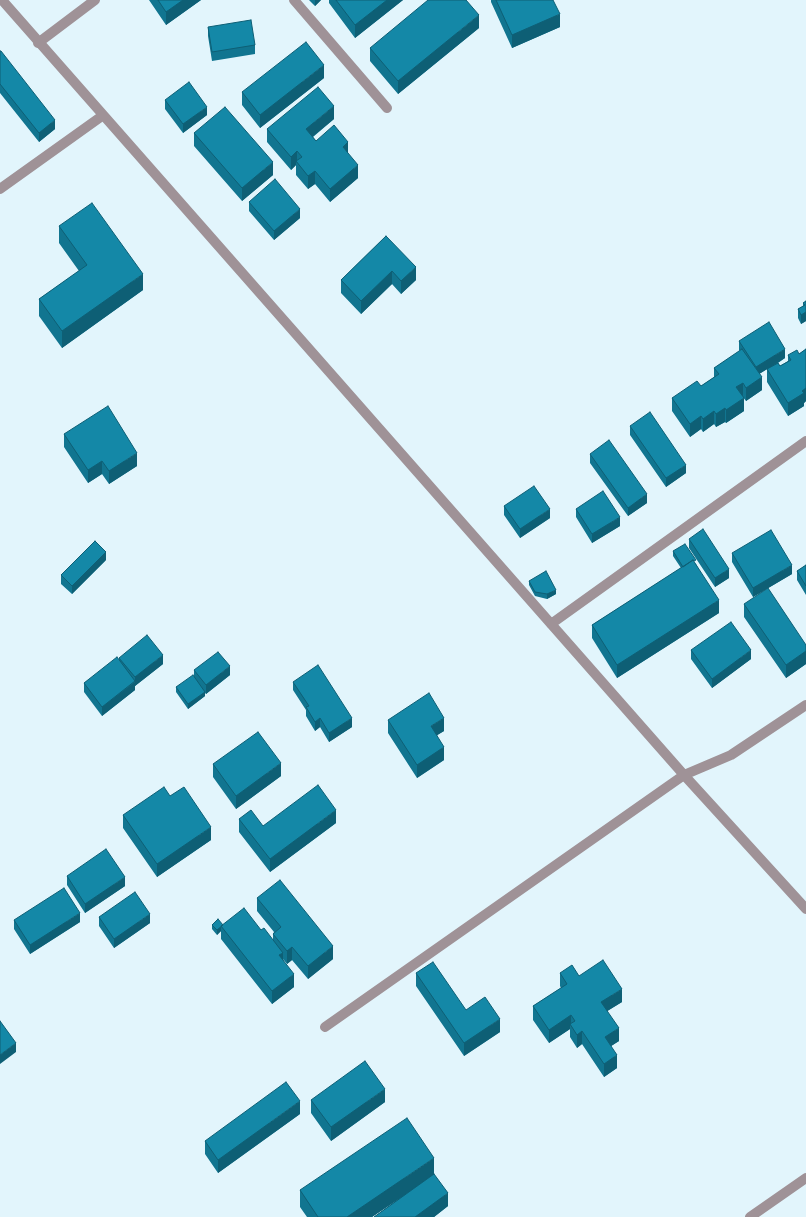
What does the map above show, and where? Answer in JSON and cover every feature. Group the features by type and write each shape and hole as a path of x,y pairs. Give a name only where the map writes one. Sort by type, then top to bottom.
{"street":[{"path":"2,0 102,116 684,775 806,909"},
{"path":"38,43 95,0"},
{"path":"294,0 387,108"},
{"path":"0,189 102,116"},
{"path":"551,624 806,441"},
{"path":"325,1027 684,775 731,755 806,705"},
{"path":"750,1217 806,1178"}],"building":[{"path":"158,0 183,0 166,12"},
{"path":"336,0 387,0 355,25"},
{"path":"428,0 466,0 479,15 398,81 370,48"},
{"path":"496,0 553,0 560,14 512,35"},
{"path":"251,20 255,45 212,52 208,27"},
{"path":"306,42 324,65 260,115 242,92"},
{"path":"0,51 55,120 39,133 0,84"},
{"path":"189,82 207,107 183,124 165,100"},
{"path":"318,87 334,106 306,129 316,141 334,125 348,142 343,147 358,165 330,189 315,171 308,176 296,161 302,157 297,151 291,157 267,129"},
{"path":"225,107 273,162 242,188 194,133"},
{"path":"275,179 300,209 274,231 249,202"},
{"path":"92,203 143,274 62,331 39,299 87,265 59,226"},
{"path":"386,236 416,267 401,281 392,271 361,301 341,280"},
{"path":"806,301 806,312 801,315 798,309 805,305 803,303"},
{"path":"769,322 785,349 756,367 739,341"},
{"path":"742,349 762,377 746,388 743,383 736,387 744,398 726,410 725,408 716,414 714,411 703,419 701,416 690,424 672,398 697,381 701,386 719,374 714,368"},
{"path":"806,349 806,388 802,391 804,393 788,403 767,369 778,363 780,366 791,360 788,355 797,350 799,354"},
{"path":"108,406 137,453 109,471 102,461 88,470 64,434"},
{"path":"650,412 686,465 666,478 630,426"},
{"path":"609,440 647,494 628,508 590,454"},
{"path":"534,486 550,509 520,529 504,506"},
{"path":"603,491 620,517 592,534 576,509"},
{"path":"703,529 729,569 715,578 689,539"},
{"path":"771,530 792,565 753,588 732,553"},
{"path":"95,541 106,552 72,586 61,575"},
{"path":"685,544 696,560 693,560 683,567 673,551"},
{"path":"693,560 719,600 617,665 592,625"},
{"path":"806,565 806,586 797,571"},
{"path":"546,571 556,590 547,594 535,592 529,581"},
{"path":"768,588 806,645 806,651 786,665 744,604"},
{"path":"731,622 751,650 712,679 691,650"},
{"path":"147,635 163,655 135,677 119,658"},
{"path":"218,652 230,666 206,685 194,670"},
{"path":"117,657 135,681 102,707 84,683"},
{"path":"318,665 352,718 329,733 320,718 315,722 306,707 309,706 293,682"},
{"path":"193,675 205,692 188,704 176,687"},
{"path":"429,693 444,718 431,726 444,747 417,765 388,720"},
{"path":"258,732 281,763 236,796 213,764"},
{"path":"318,785 336,810 270,859 239,819 251,810 263,826"},
{"path":"164,787 170,796 184,787 211,827 157,864 123,815"},
{"path":"106,849 125,877 85,904 67,876"},
{"path":"280,880 333,946 308,966 292,947 287,951 273,934 281,927 257,898"},
{"path":"64,888 80,913 30,945 14,920"},
{"path":"135,892 150,914 114,939 99,917"},
{"path":"244,908 261,930 264,928 283,953 279,955 294,974 272,991 221,926"},
{"path":"218,919 223,925 217,930 212,925"},
{"path":"603,960 622,989 601,1002 619,1028 605,1037 617,1055 604,1064 582,1031 577,1035 570,1024 575,1021 571,1015 549,1030 533,1006 567,984 560,973 572,965 579,976"},
{"path":"433,962 466,1010 485,997 500,1019 464,1043 416,973"},
{"path":"0,1021 16,1043 0,1055"},
{"path":"365,1061 385,1089 331,1127 311,1100"},
{"path":"286,1082 300,1101 218,1160 205,1141"},
{"path":"407,1118 434,1158 347,1217 318,1217 300,1190"},
{"path":"434,1174 448,1193 415,1217 374,1217"}]}
